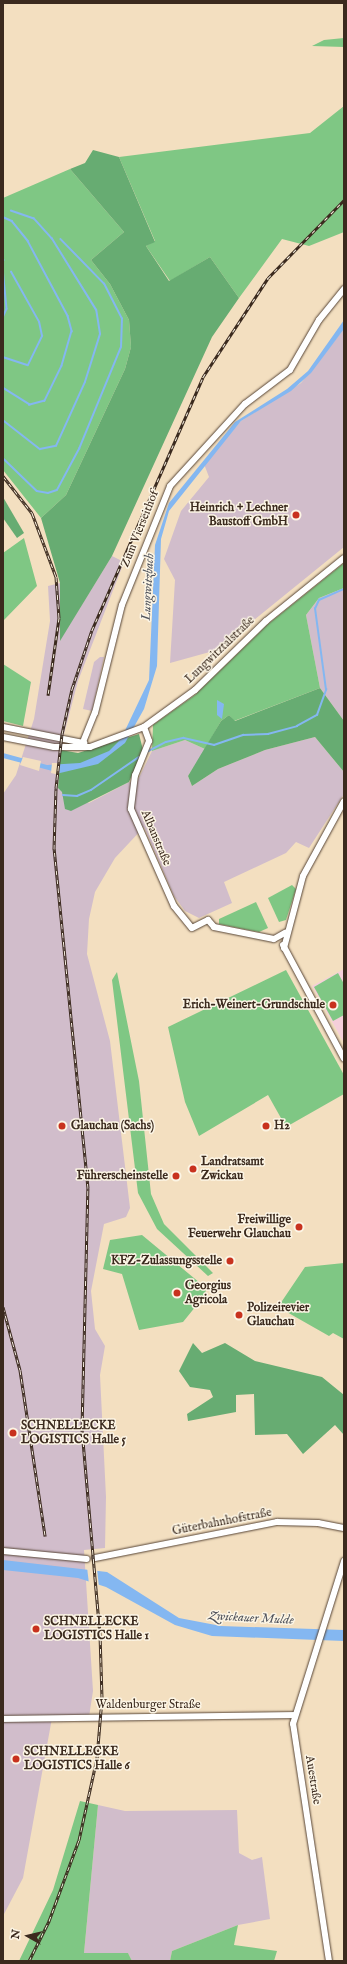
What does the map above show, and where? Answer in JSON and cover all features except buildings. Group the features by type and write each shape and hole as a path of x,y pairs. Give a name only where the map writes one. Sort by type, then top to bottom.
{"street":[{"name":"Zum Vierseithof","path":"82,745 95,713 122,605 170,486 245,404 290,370 319,320 344,289"},
{"name":"Lungwitztalstraße","path":"82,745 102,744 140,729 195,690 266,620 344,558"},
{"path":"3,727 82,745"},
{"name":"Albanstraße","path":"140,729 148,749 135,775 132,809 174,906 192,928 208,920 214,927 279,938"},
{"path":"3,736 54,747 82,745"},
{"path":"284,948 285,933 302,876 344,801"},
{"path":"285,933 279,938 344,1060"},
{"name":"Güterbahnhofstraße","path":"95,1558 277,1522 318,1523 344,1528"},
{"path":"3,1551 87,1559"},
{"name":"Auestraße","path":"329,1961 294,1715 328,1606 344,1561"},
{"name":"Waldenburger Straße","path":"3,1719 294,1715"}],"shaded area":[{"path":"344,329 344,547 217,650 170,663 175,580 164,559 181,511 209,477 204,464 241,421 301,383"},
{"path":"112,556 124,562 78,681 64,734 58,788 89,803 129,782 136,784 152,751 185,740 205,749 188,776 192,786 218,769 265,750 315,737 344,772 344,794 309,848 296,842 286,853 224,882 232,903 199,918 185,911 174,896 144,827 115,858 95,892 89,919 87,954 110,1041 130,1208 126,1217 104,1224 91,1291 95,1329 105,1346 100,1375 106,1497 105,1548 84,1550 93,1691 89,1717 52,1718 23,1878 3,1916 3,794 16,775 34,719 50,621 48,586 60,583 60,640"},
{"path":"344,588 344,721 320,688 306,615 319,598"},
{"path":"100,657 104,657 92,711 83,709 94,662"},
{"name":"Erich-Weinert-Grundschule","path":"344,969 344,1043 312,986"},
{"path":"98,1805 125,1811 237,1810 239,1853 252,1860 262,1857 270,1919 238,1925 172,1951 170,1961 132,1961 128,1953 84,1953"}],"green space":[{"path":"344,38 344,47 312,46 324,40"},
{"path":"344,106 344,232 309,246 282,239 239,298 210,257 170,281 146,246 155,241 119,157 310,133"},
{"path":"93,150 119,157 155,242 146,246 169,281 210,257 239,298 212,337 112,556 60,641 60,583 41,518 66,495 125,369 131,347 129,320 110,284 91,260 124,232 70,169 85,163"},
{"path":"70,169 124,232 91,260 110,284 129,320 131,347 125,369 66,495 41,518 3,470 3,198"},
{"path":"3,497 24,533 17,538 3,518"},
{"path":"24,538 37,586 4,620 3,638 3,553"},
{"path":"344,563 344,588 319,598 306,615 320,688 234,721 229,715 221,721 205,749 185,740 152,751 153,725 195,695 267,625"},
{"path":"3,664 31,682 23,726 3,721"},
{"path":"320,688 344,721 344,772 315,737 265,750 218,769 192,786 188,776 221,721 229,715 235,721"},
{"path":"139,734 143,750 129,782 71,811 65,809 62,792 58,788 61,750 78,753"},
{"path":"292,885 296,889 286,920 279,922 268,898"},
{"path":"256,902 268,928 259,932 219,924 219,919"},
{"path":"286,970 344,1075 344,1094 286,1127 268,1095 199,1136 185,1102 168,1027"},
{"path":"117,972 139,1081 151,1194 164,1224 213,1273 208,1276 157,1229 138,1193 112,980"},
{"name":"Erich-Weinert-Grundschule","path":"338,973 344,984 344,1015 333,1021 314,987"},
{"path":"142,1235 206,1288 205,1295 183,1322 139,1330 122,1274 103,1269 110,1240"},
{"path":"344,1263 344,1339 333,1333 329,1336 278,1307 305,1267"},
{"path":"193,1343 202,1353 225,1343 255,1361 322,1377 344,1395 344,1435 335,1425 303,1454 287,1434 255,1435 254,1394 236,1395 236,1412 188,1421 187,1414 213,1397 210,1390 190,1387 179,1371"},
{"path":"80,1801 98,1805 84,1953 128,1953 132,1961 19,1961 53,1890"},
{"path":"238,1925 234,1945 277,1951 274,1961 170,1961 172,1951"}],"water":[{"path":"344,320 344,329 311,373 291,391 241,421 169,511 161,539 157,666 144,709 125,743 98,764 60,773 3,758 3,753 47,765 80,763 109,751 121,739 149,680 155,545 169,503 235,422 287,389 308,371"},
{"path":"217,700 224,704 222,719 217,715"},
{"path":"3,1560 107,1572 179,1618 221,1626 344,1630 344,1641 212,1636 175,1625 106,1587 78,1578 3,1570"}],"pier":[{"path":"23,757 41,761 39,771 20,765"},
{"path":"52,763 60,763 59,775 51,773"},
{"path":"87,1567 97,1569 99,1587 89,1584"}],"waterway":[{"path":"3,420 40,449 56,446 85,382 100,334 96,310 52,239 34,219 11,211"},
{"path":"3,217 12,221 28,241 68,316 72,331 62,366 45,401 30,405 3,388"},
{"path":"3,458 37,491 48,493 57,490 79,449 121,347 122,319 104,284 61,240"},
{"path":"3,268 7,309 3,318"},
{"path":"3,357 28,365 42,336 39,322 11,272"},
{"path":"147,752 166,742 184,738 214,745 243,735 268,734 297,726 317,715 326,690 315,609 319,600 344,589"},
{"path":"63,795 77,796 91,790 139,757"}],"railway":[{"path":"29,1961 49,1921 79,1840 97,1758 102,1698 100,1635 82,1429 88,1188 54,849 56,788 62,734 72,689 92,630 203,377 268,278 344,200"},
{"path":"3,476 32,513 56,577 59,618 48,695"},
{"path":"3,1307 20,1370 45,1536"}],"place":[{"name":"Heinrich + Lechner Baustoff GmbH","path":"296,515"},
{"name":"Erich-Weinert-Grundschule","path":"333,1005"},
{"name":"Glauchau (Sachs)","path":"62,1126"},
{"name":"H2","path":"266,1126"},
{"name":"Landratsamt Zwickau","path":"193,1169"},
{"name":"Führerscheinstelle","path":"176,1176"},
{"name":"Freiwillige Feuerwehr Glauchau","path":"299,1227"},
{"name":"KFZ-Zulassungsstelle","path":"230,1261"},
{"name":"Georgius Agricola","path":"177,1293"},
{"name":"Polizeirevier Glauchau","path":"239,1315"},
{"name":"SCHNELLECKE LOGISTICS Halle 5","path":"13,1433"},
{"name":"SCHNELLECKE LOGISTICS Halle 1","path":"36,1629"},
{"name":"SCHNELLECKE LOGISTICS Halle 6","path":"16,1759"}],"water label":[{"name":"Lungwitzbach","path":"149,587"},
{"name":"Zwickauer Mulde","path":"251,1619"}]}
